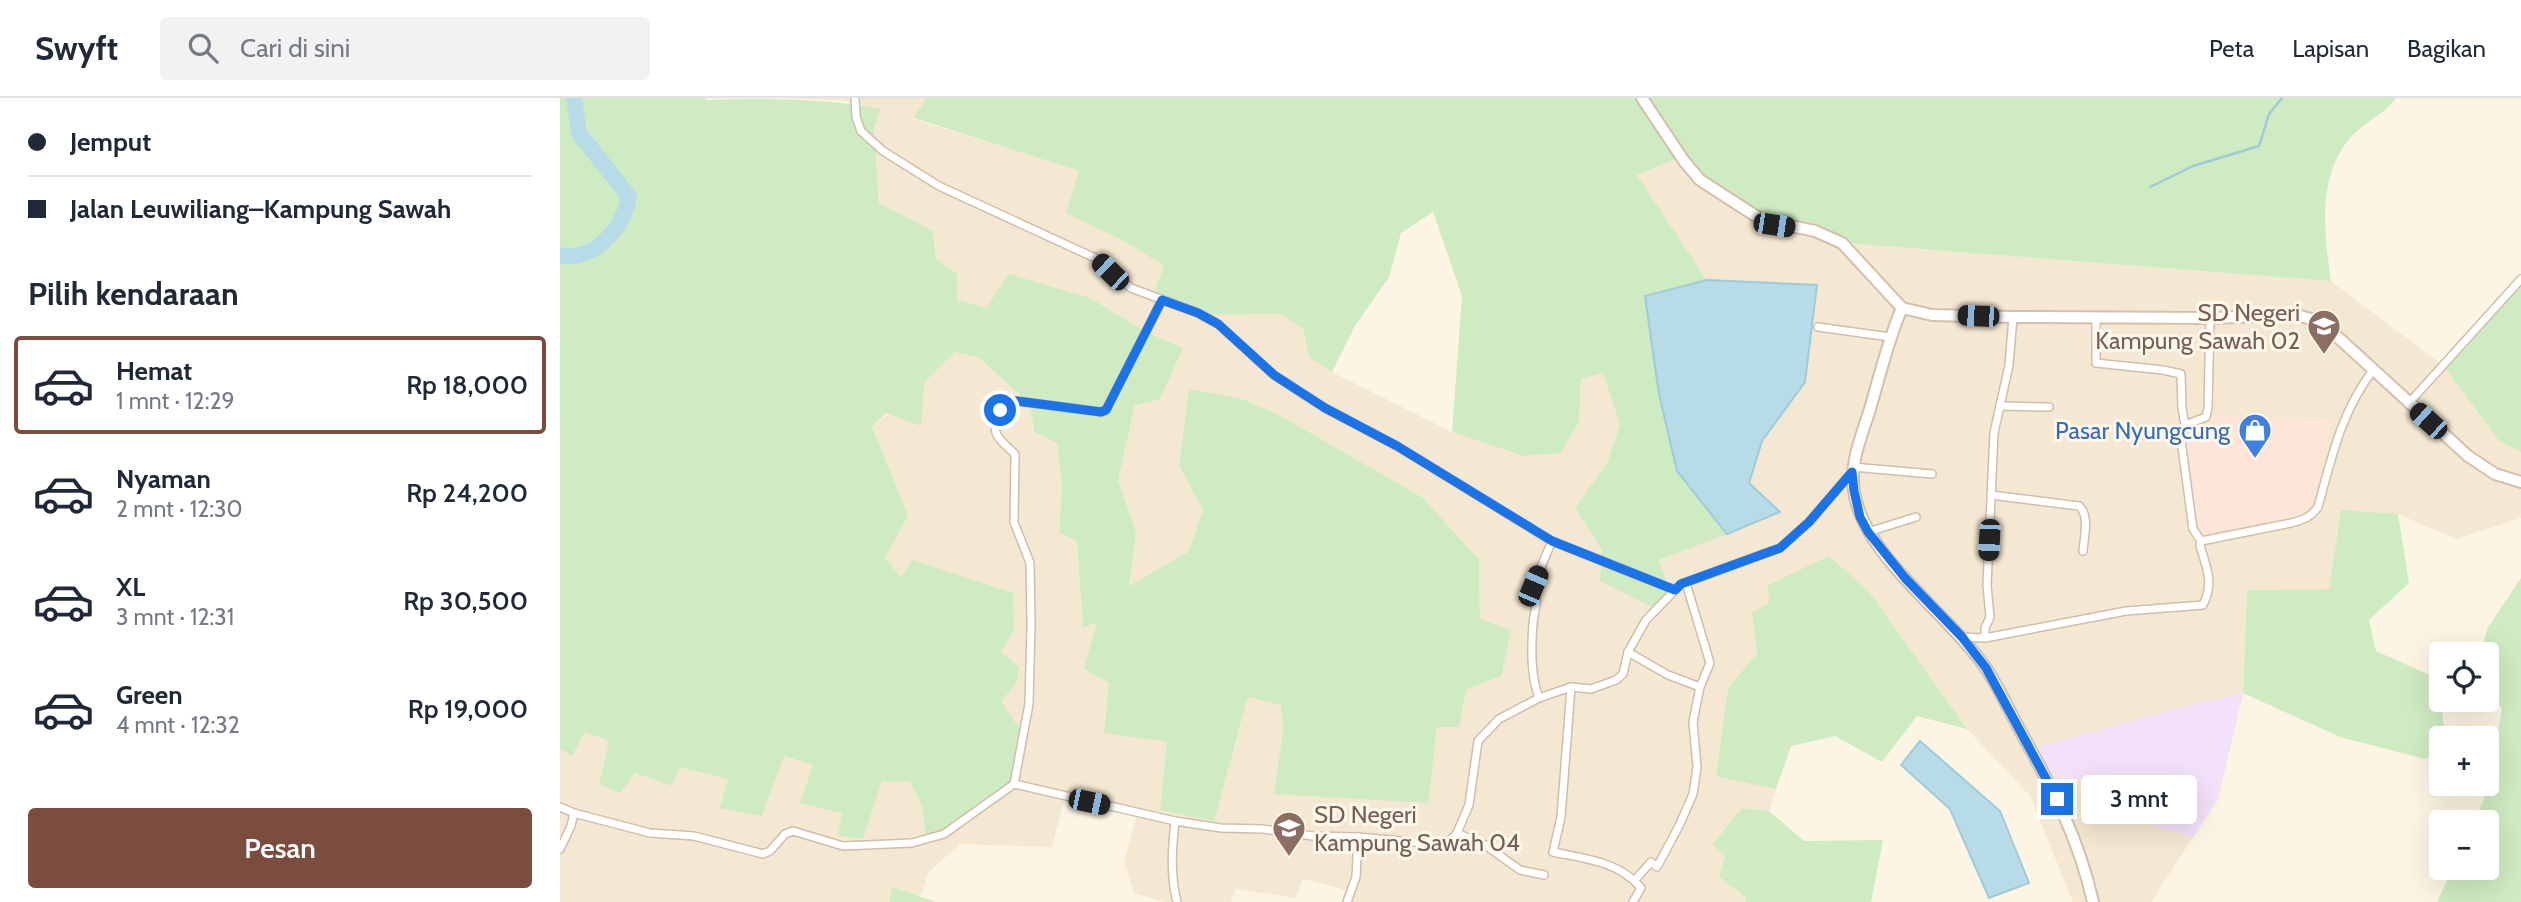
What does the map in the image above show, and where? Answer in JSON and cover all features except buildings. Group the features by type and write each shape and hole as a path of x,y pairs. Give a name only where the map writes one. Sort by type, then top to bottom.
{"main road":[{"path":"1642,98 1700,180 1762,220 1774,225 1815,231 1842,243 1902,308 1932,315 2013,317 2210,318 2273,314 2307,317 2331,331 2408,404 2481,466 2495,474 2521,482"},
{"path":"1902,308 1891,337 1853,470 1854,491 1860,517 1868,532 1905,578 1962,637 1986,668 2049,783 2076,841 2093,902"}],"street":[{"path":"855,98 856,117 861,131 883,151 939,186 1095,258 1131,288 1198,313 1218,324 1274,375 1325,408 1397,446 1552,541 1675,590"},
{"path":"2408,404 2521,279"},
{"path":"560,807 650,833 694,836 762,853 770,851 785,834 793,831 844,846 912,843 944,834 1014,784 1029,704 1030,563 1014,523 1015,454 994,431 1000,410 1004,402 1009,400 1101,412 1106,410 1162,300"},
{"path":"1985,638 1985,628 1990,617 1987,585 1994,433 2010,365 2013,317"},
{"path":"1962,637 1985,638 2126,611 2203,605 2210,592 2210,578 2200,547 2201,541 2193,529 2181,440 2185,425 2181,374 2096,363 2096,317"},
{"path":"2185,425 2206,417 2210,318"},
{"path":"1818,327 1891,337"},
{"path":"2201,541 2291,523 2305,519 2315,512 2343,420 2358,390 2373,370"},
{"path":"2000,406 2049,407"},
{"path":"1014,784 1175,821 1221,828 1263,829 1313,836 1447,845 1457,833 1469,805 1478,741 1499,719 1539,698 1571,687 1591,689 1616,680 1623,674 1628,652 1646,620 1681,584 1780,548 1809,522 1853,470 1932,474"},
{"path":"1991,495 2079,506 2085,515 2083,551"},
{"path":"1868,532 1916,517"},
{"path":"1539,698 1534,686 1533,626 1538,594 1533,586 1552,541"},
{"path":"1635,880 1651,862 1657,867 1693,794 1697,766 1693,722 1700,687 1710,663 1686,583"},
{"path":"1628,652 1668,675 1700,687"},
{"path":"1571,687 1561,817 1553,852 1610,864 1635,880 1642,888 1633,902"},
{"path":"560,849 574,813"},
{"path":"1175,821 1171,856 1177,902"},
{"path":"1457,833 1485,845 1520,870 1544,875"},
{"path":"1347,902 1356,877 1358,837"}],"shaded area":[{"path":"785,98 926,98 914,119 1080,171 1126,242 1164,266 1150,302 1202,315 1281,314 1303,329 1309,357 1332,372 1452,432 1522,456 1561,453 1579,422 1581,379 1603,373 1620,425 1607,463 1575,508 1602,550 1659,560 1780,512 1749,483 1762,441 1805,382 1816,285 1707,280 1637,175 1675,159 1731,206 1857,244 2331,281 2443,365 2499,441 2521,452 2521,518 2456,539 2398,514 2329,589 2247,590 2243,693 2218,799 2151,902 2073,902 2030,796 1967,729 1870,593 1769,603 1753,613 1757,653 1728,688 1716,775 1776,789 1769,811 1742,808 1725,855 1719,877 1746,899 1745,902 1345,902 1349,891 1303,879 1295,898 1236,889 1231,902 1163,902 1134,893 1124,862 1138,810 1066,793 1052,847 960,844 929,872 920,897 892,887 889,902 560,902 560,749 572,756 585,732 609,741 599,783 634,772 672,786 680,767 729,779 762,816 783,756 813,765 842,813 839,836 863,838 882,781 910,781 901,577 885,558 908,516 872,427 924,383 955,352 978,357 1030,404 1034,432 1057,442 1062,487 1059,532 1077,542 1083,628 1098,621 1109,683 1167,742 1232,757 1248,697 1281,704 1283,729 1275,794 1437,726 1466,689 1480,619 1479,560 1179,465 1203,511 1188,552 1129,586 1136,532 1118,480 1135,405 986,309 957,300 957,274 935,259 933,231 879,203 874,127 847,101"},
{"name":"Pasar Nyungcung","path":"2216,415 2331,421 2314,500 2305,514 2198,537 2189,489 2185,430"},
{"path":"2243,693 2218,799 2193,838 2102,808 2106,783 2072,780 2055,787 2038,747 2201,702"}],"green space":[{"path":"560,98 794,100 881,109 874,127 879,203 933,231 936,259 957,274 957,300 986,308 1009,274 1090,298 1146,332 1183,348 1160,399 1135,405 1118,480 1136,532 1129,586 1188,552 1203,511 1179,465 1189,389 1242,399 1279,415 1423,498 1479,560 1480,619 1511,630 1501,676 1466,689 1459,727 1437,727 1428,803 1274,794 1283,729 1281,705 1248,697 1214,821 1160,810 1167,742 1104,733 1109,683 1084,669 1097,622 1083,628 1077,542 1059,532 1062,487 1057,443 1034,432 1030,404 978,357 955,352 924,383 921,426 886,413 872,427 908,516 885,558 901,577 912,560 1013,593 1014,630 1001,652 1019,667 1016,684 1001,701 1024,735 1015,780 950,832 926,839 922,805 910,782 882,781 863,839 838,836 842,813 800,803 813,765 784,756 762,816 720,808 728,779 680,767 672,786 635,773 620,793 599,784 609,741 585,732 572,756 560,749"},
{"path":"926,98 2396,98 2355,133 2342,148 2334,165 2328,184 2325,223 2331,281 1857,244 1785,227 1731,206 1675,159 1637,175 1707,280 1645,295 1677,471 1727,534 1659,560 1671,592 1654,608 1600,581 1602,550 1575,508 1607,463 1620,425 1603,373 1581,379 1579,422 1561,453 1523,456 1452,432 1462,296 1433,212 1401,233 1389,277 1355,326 1332,372 1309,357 1303,329 1281,314 1202,315 1150,302 1164,266 1126,242 1066,213 1079,171 914,118"},
{"path":"2521,279 2521,452 2499,441 2443,365"},
{"path":"2341,510 2398,514 2409,583 2369,620 2376,651 2429,675 2429,712 2443,712 2443,726 2429,726 2429,756 2425,759 2340,737 2243,693 2247,590 2329,589"},
{"path":"1829,556 1870,593 1967,729 1917,716 1882,762 1835,736 1791,746 1776,789 1716,776 1728,688 1757,653 1752,613 1769,603 1768,585"},
{"path":"2521,578 2521,902 2437,902 2447,880 2499,880 2499,810 2479,810 2485,796 2499,796 2499,726 2502,709 2499,704 2499,642 2484,642 2487,629"},
{"path":"1742,808 1769,811 1804,841 1883,840 1871,902 1745,902 1746,898 1719,877 1725,855 1712,845"},
{"path":"892,887 936,902 889,902"}],"water":[{"path":"1707,280 1817,285 1805,382 1762,441 1749,483 1780,512 1727,534 1677,471 1659,394 1645,296"},
{"path":"1920,741 2000,811 2029,883 1989,898 1950,809 1901,765"}],"waterway":[{"path":"560,255 584,254 605,240 621,220 629,197 579,133 574,98"},
{"path":"2150,187 2193,166 2259,146 2269,114 2282,98"}],"place":[{"name":"SD Negeri Kampung Sawah 02","path":"2324,356"},
{"name":"Pasar Nyungcung","path":"2255,460"},
{"name":"SD Negeri Kampung Sawah 04","path":"1289,858"}],"route":[{"path":"1000,410 1004,402 1009,400 1101,412 1106,410 1162,300 1198,313 1218,324 1274,375 1298,388 1325,408 1397,446 1552,541 1675,590 1681,584 1780,548 1809,522 1852,472 1860,517 1868,532 1905,578 1962,637 1986,668 2057,799"}]}
